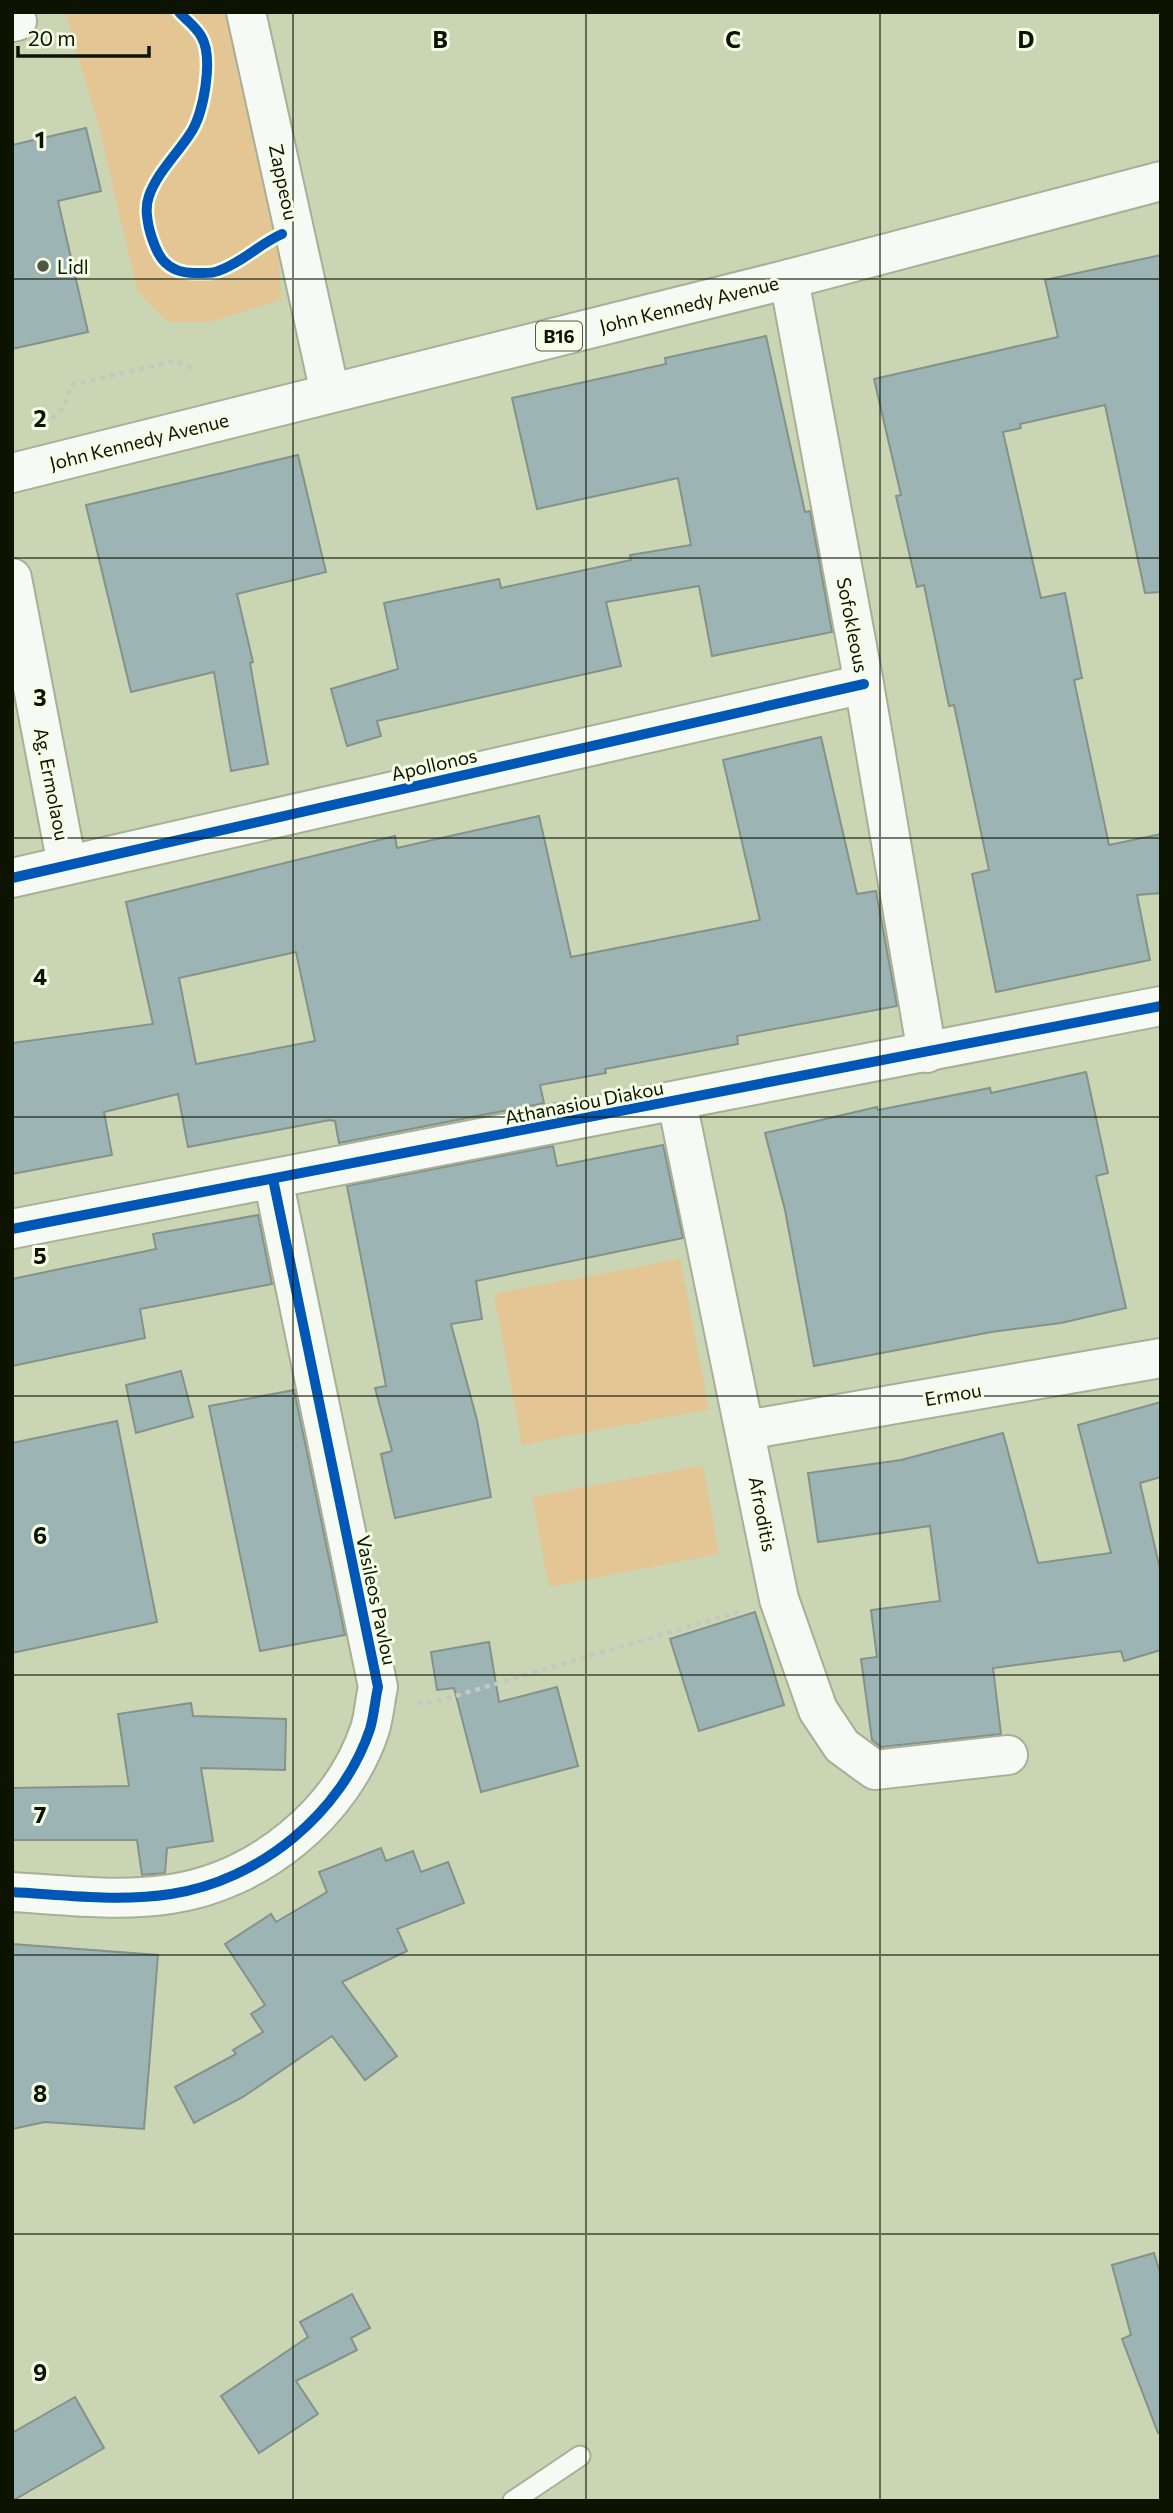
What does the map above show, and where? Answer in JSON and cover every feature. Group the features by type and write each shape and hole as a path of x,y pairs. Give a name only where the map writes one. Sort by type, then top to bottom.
{"street":[{"name":"Zappeou","path":"246,12 330,394"},
{"name":"John Kennedy Avenue","path":"12,473 789,279 1161,181"},
{"name":"Sofokleous","path":"789,279 864,684 927,1054"},
{"name":"Ag. Ermolaou","path":"12,578 67,865"},
{"name":"Apollonos","path":"12,878 864,684"},
{"name":"Athanasiou Diakou","path":"12,1228 927,1054 1161,1006"},
{"name":"Afroditis","path":"677,1102 779,1599 818,1710 842,1746 875,1770 1008,1755"},
{"name":"Vasileos Pavlou","path":"12,1892 104,1898 171,1894 211,1885 243,1871 294,1838 331,1803 353,1767 371,1727 378,1687 273,1180"},
{"name":"Ermou","path":"746,1430 1161,1358"}],"lane":[{"path":"513,2501 580,2456"}],"path":[{"path":"179,12 202,37 207,63 203,98 192,131 158,178 148,198 146,216 155,252 169,268 183,274 216,272 245,258 264,241"},
{"path":"46,425 64,407 71,385 175,361 194,369"},
{"path":"374,1704 435,1702 779,1599"}],"shaded area":[{"path":"65,12 227,12 278,244 281,300 210,322 168,322 138,292 99,128"},
{"path":"680,1259 709,1409 522,1445 494,1294"},
{"path":"703,1465 719,1554 549,1587 532,1497"}],"building":[{"name":"Lidl","path":"86,128 101,191 58,201 88,332 12,349 12,145"},
{"path":"1161,255 1161,592 1145,593 1105,405 1020,424 1021,428 1003,432 1041,598 1065,593 1082,678 1074,680 1109,845 1161,834 1161,893 1137,895 1150,960 996,992 972,874 989,870 954,705 949,706 924,585 917,587 896,496 901,495 874,379 1058,337 1045,280"},
{"path":"766,336 805,512 810,511 832,632 712,656 699,586 606,602 621,666 377,721 381,736 347,746 331,689 398,669 384,603 499,579 501,588 631,560 630,555 691,545 678,478 537,509 512,398 666,364 665,358"},
{"path":"298,455 326,572 237,594 253,662 250,663 268,764 231,771 214,672 131,692 86,505"},
{"path":"821,737 857,894 876,891 897,1006 737,1036 738,1044 605,1069 606,1073 540,1085 544,1103 339,1143 335,1121 330,1120 188,1147 178,1094 104,1112 112,1155 12,1174 12,1043 153,1024 126,902 395,836 397,848 539,816 571,957 760,920 723,760","holes":["296,952 315,1041 196,1064 179,978"]},
{"path":"1086,1072 1108,1173 1096,1176 1126,1308 1061,1323 991,1332 814,1366 785,1210 765,1133 877,1107 878,1110 990,1088 991,1093"},
{"path":"663,1145 683,1238 476,1281 482,1319 451,1324 477,1420 491,1497 395,1518 381,1454 392,1451 375,1388 386,1386 347,1186 553,1146 557,1166"},
{"path":"258,1215 272,1284 140,1309 145,1338 12,1366 12,1279 156,1249 153,1234"},
{"path":"181,1371 193,1417 136,1433 126,1385"},
{"path":"294,1390 345,1635 260,1651 209,1406"},
{"path":"1161,1402 1161,1477 1140,1483 1161,1573 1161,1650 1124,1661 1121,1651 993,1668 1001,1734 881,1747 872,1740 861,1659 877,1657 871,1610 940,1601 930,1526 818,1542 808,1473 901,1460 1003,1433 1038,1563 1111,1553 1078,1425"},
{"path":"117,1421 157,1622 12,1653 12,1443"},
{"path":"755,1612 784,1705 699,1731 670,1639"},
{"path":"489,1642 499,1702 557,1687 578,1766 481,1792 454,1688 437,1690 431,1652"},
{"path":"191,1703 193,1716 286,1719 285,1770 201,1768 213,1841 167,1848 165,1873 142,1875 137,1840 12,1840 12,1788 129,1786 118,1714"},
{"path":"381,1848 386,1861 413,1851 421,1872 448,1862 464,1903 397,1929 407,1951 342,1982 397,2056 365,2080 332,2036 243,2097 194,2123 175,2087 236,2054 233,2050 263,2032 251,2014 265,2005 225,1944 271,1914 276,1922 327,1892 319,1872"},
{"path":"12,1944 158,1955 144,2129 45,2122 12,2129"},
{"path":"1154,2253 1161,2276 1161,2432 1158,2433 1122,2339 1131,2335 1112,2265"},
{"path":"352,2294 370,2328 351,2338 357,2350 296,2381 318,2414 259,2453 221,2396 308,2337 300,2322"},
{"path":"75,2397 104,2448 12,2501 12,2433"}],"cycle path":[{"path":"179,12 199,33 205,45 206,85 195,125 157,179 149,196 147,216 155,247 164,261 177,270 210,273 235,263 282,234"},
{"path":"12,878 864,684"},
{"path":"12,1229 1161,1006"},
{"path":"12,1892 92,1897 151,1896 204,1887 235,1875 293,1838 318,1815 357,1760 370,1729 378,1687 273,1179"}],"place":[{"name":"Lidl","path":"43,266"}]}
